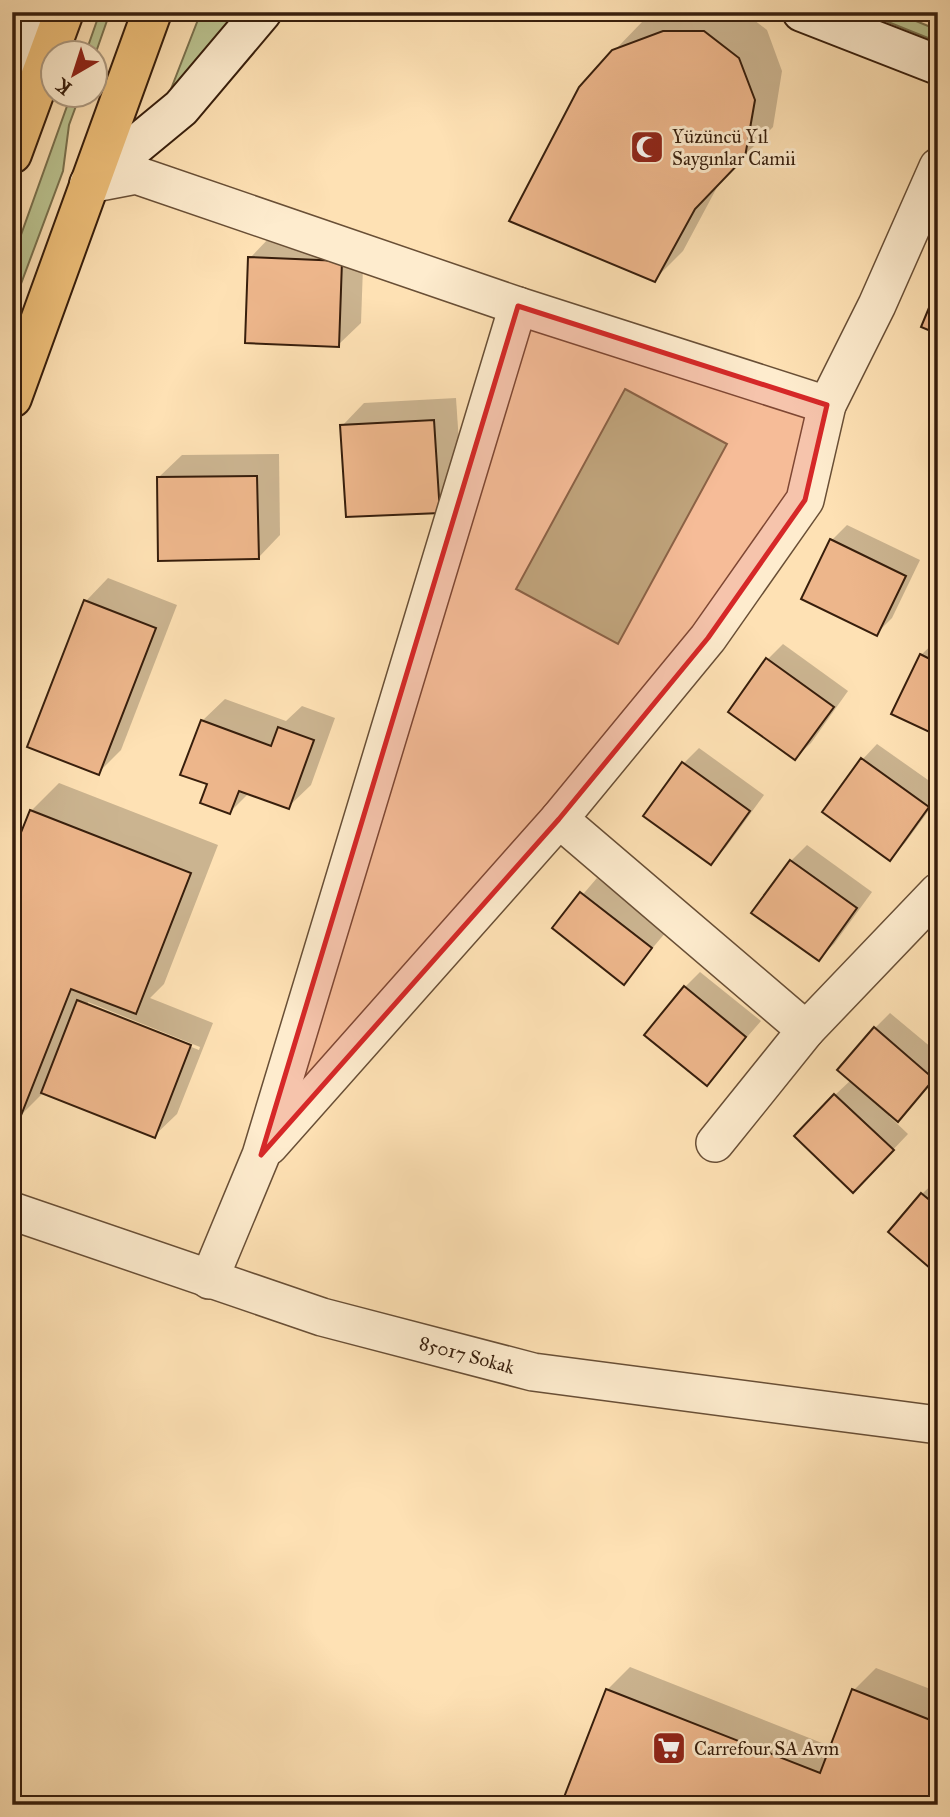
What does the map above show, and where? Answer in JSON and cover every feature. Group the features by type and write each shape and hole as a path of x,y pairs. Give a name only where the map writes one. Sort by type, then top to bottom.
{"main road":[{"path":"16,143 22,12"},
{"path":"16,143 64,12"},
{"path":"12,398 152,12"},
{"path":"89,184 181,108 262,12"},
{"path":"802,12 938,65"}],"street":[{"path":"261,1155 559,819 708,638 806,500 827,405 877,305 938,167"},
{"path":"89,184 136,175 518,306 827,405"},
{"path":"209,1280 261,1155 518,306"},
{"path":"559,819 806,1030"},
{"path":"715,1143 806,1030 938,891"},
{"name":"85017 Sokak","path":"12,1211 322,1317 533,1372 938,1425"}],"highlighted area":[{"path":"518,306 827,405 805,500 708,638 559,819 261,1155"}],"green space":[{"path":"100,12 110,12 101,38 91,38"},
{"path":"201,12 251,12 164,107"},
{"path":"863,12 894,12 938,30 938,42"},
{"path":"66,108 75,108 69,125 63,171 12,308 12,260"},
{"path":"625,389 727,444 618,644 516,589"}],"building":[{"name":"Yüzüncü Yıl Saygınlar Camii","path":"663,31 704,31 739,58 755,100 745,157 695,209 655,282 509,221 579,87 612,50"},
{"path":"248,257 342,261 339,347 245,343"},
{"path":"938,286 938,334 921,327"},
{"path":"434,420 440,513 346,517 340,425"},
{"path":"257,476 259,559 158,561 157,477"},
{"path":"830,539 906,576 877,636 801,599"},
{"path":"84,600 156,628 99,775 27,747"},
{"path":"920,654 938,663 938,736 891,714"},
{"path":"766,658 834,707 795,760 728,712"},
{"path":"201,720 271,746 278,727 314,740 289,809 239,791 230,814 200,803 207,784 180,775"},
{"path":"861,758 929,807 890,861 822,812"},
{"path":"682,762 750,811 711,865 643,816"},
{"path":"30,810 191,873 136,1014 71,989 20,1118 12,1115 12,855"},
{"path":"790,860 857,908 819,961 751,913"},
{"path":"580,892 652,948 624,985 552,928"},
{"path":"684,986 746,1037 707,1086 644,1035"},
{"path":"77,1000 191,1045 155,1138 41,1093"},
{"path":"874,1027 934,1079 898,1122 837,1070"},
{"path":"834,1094 894,1150 853,1193 794,1136"},
{"path":"921,1193 938,1207 938,1275 888,1232"},
{"name":"Carrefour SA Avm","path":"606,1689 820,1773 852,1689 938,1723 938,1805 561,1805"}],"place":[{"name":"Yüzüncü Yıl Saygınlar Camii","path":"647,147"},
{"name":"Carrefour SA Avm","path":"669,1748"}]}
